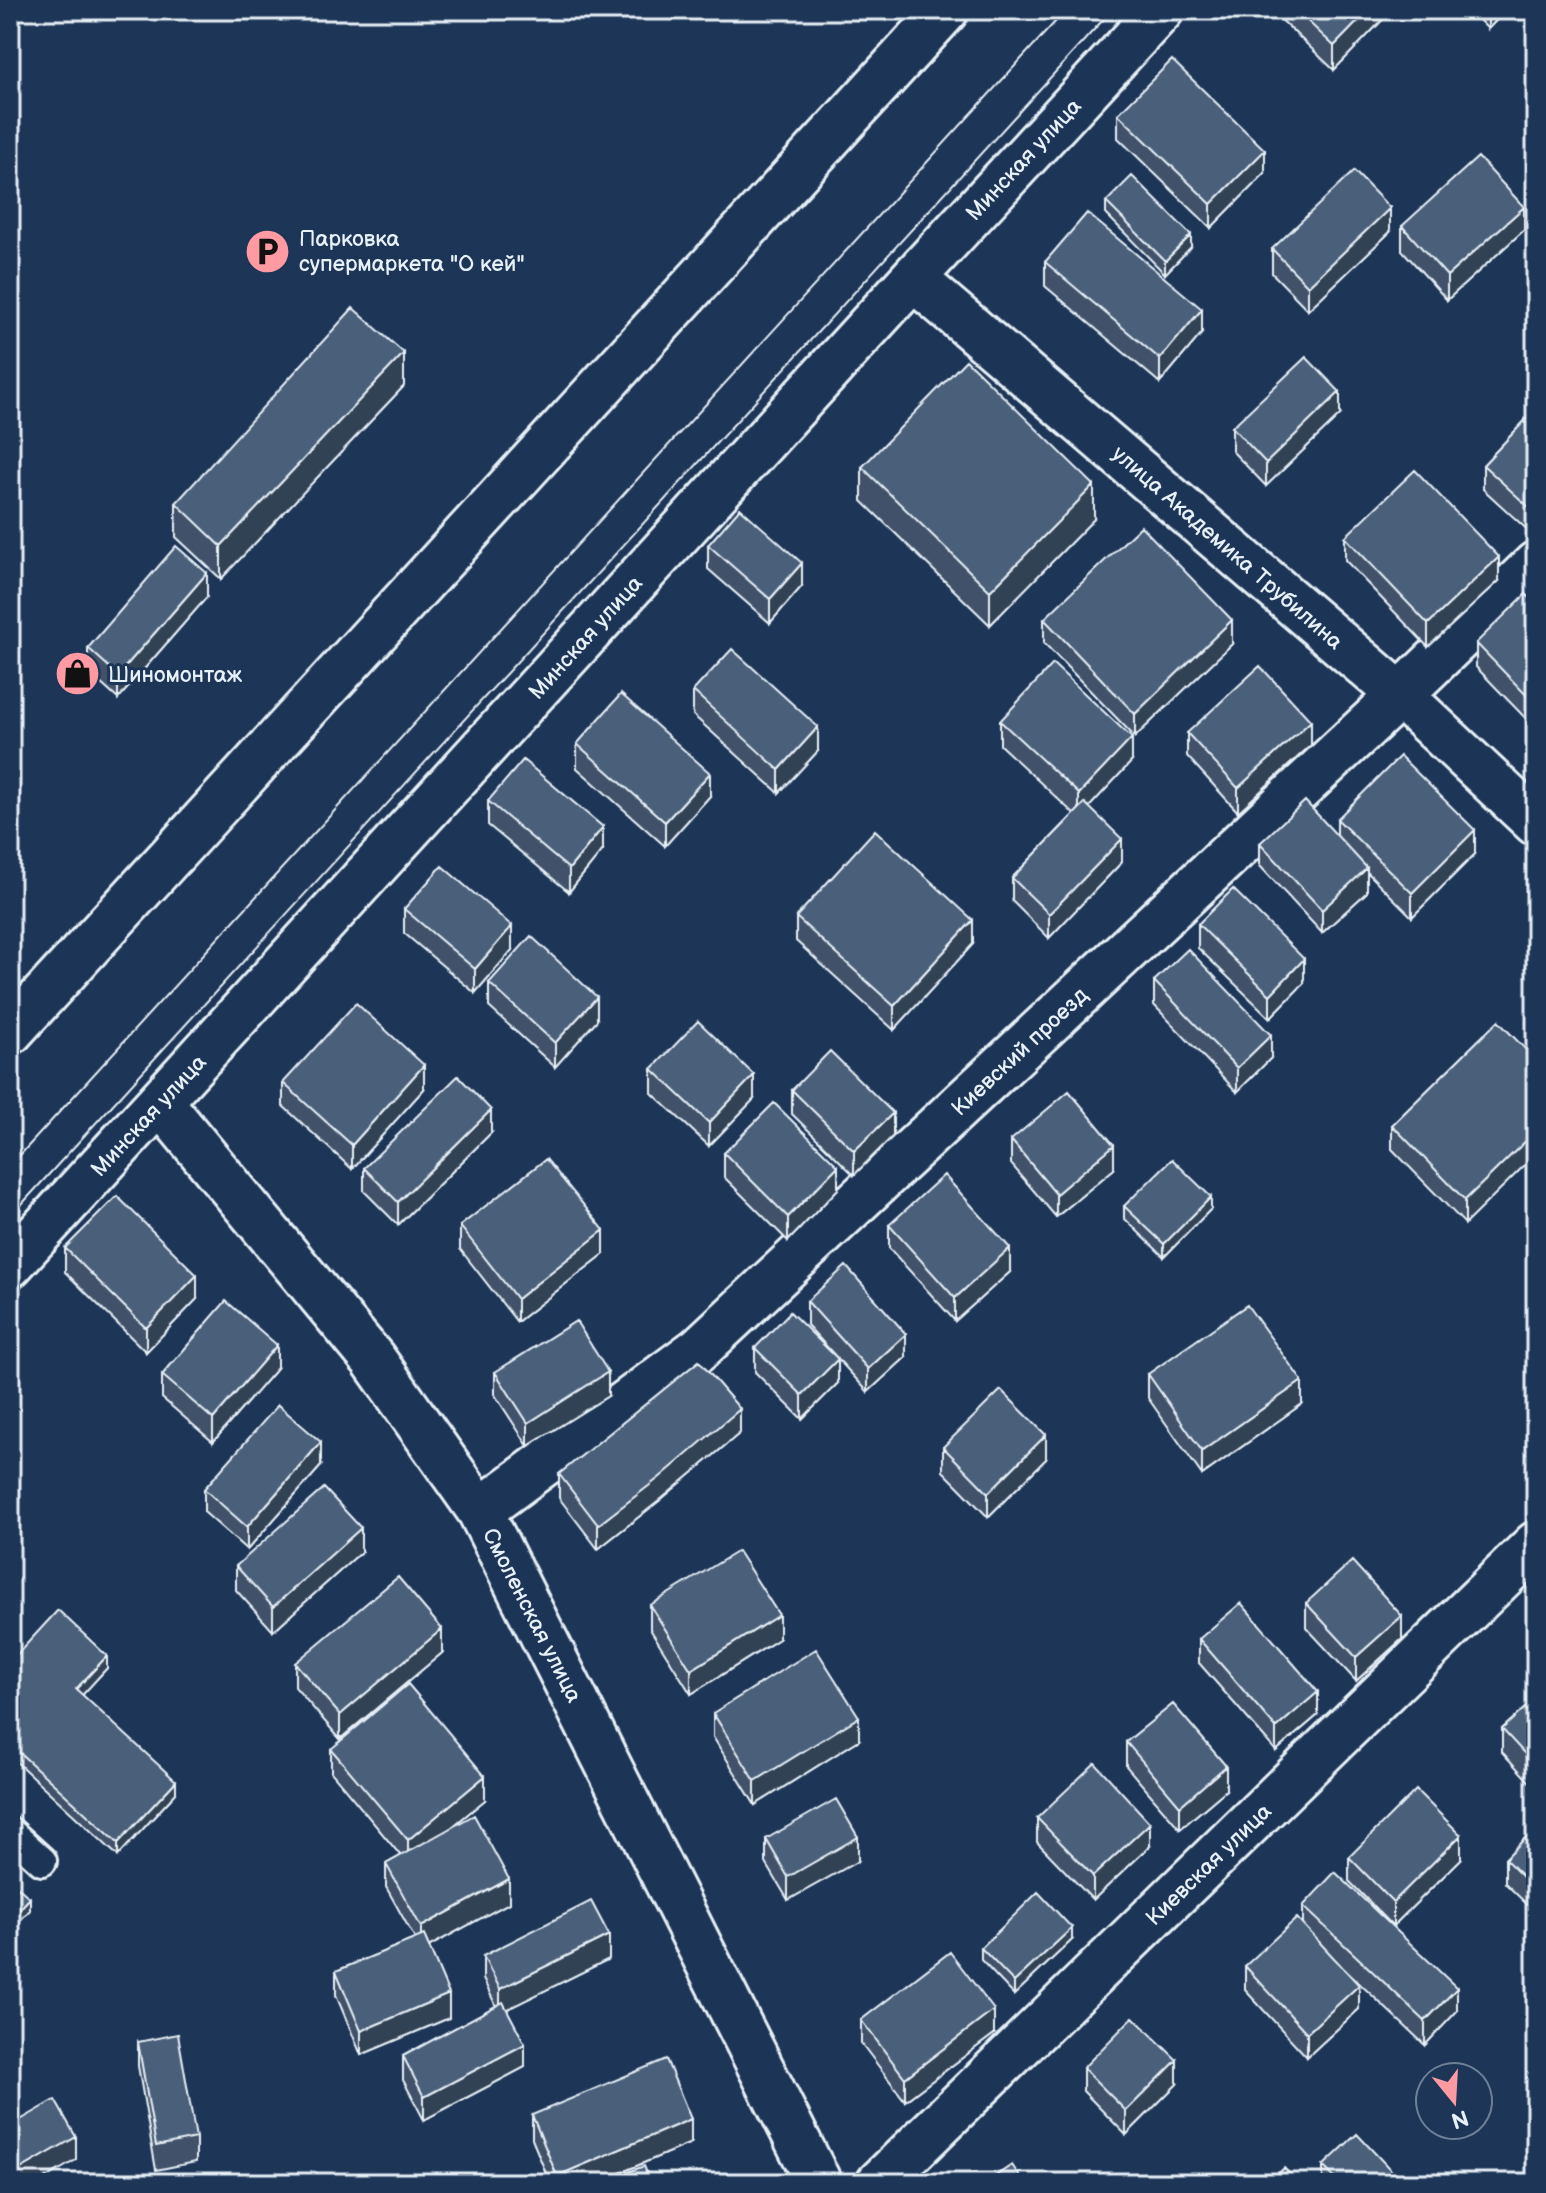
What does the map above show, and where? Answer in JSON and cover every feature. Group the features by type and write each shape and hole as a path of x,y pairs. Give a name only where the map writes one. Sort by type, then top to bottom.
{"street":[{"path":"10,1032 946,10"},
{"name":"Минская улица","path":"10,1265 1161,10"},
{"name":"улица Академика Трубилина","path":"913,278 1400,695 1536,823"},
{"name":"Киевский проезд","path":"480,1511 699,1349 1400,695 1536,564"},
{"name":"Смоленская улица","path":"161,1103 373,1359 480,1511 819,2183"},
{"name":"Киевская улица","path":"879,2183 1536,1544"}],"lane":[{"path":"10,1832 42,1861"}],"building":[{"path":"1296,10 1369,10 1334,46"},
{"path":"1172,60 1265,150 1211,204 1118,114"},
{"path":"1478,157 1524,207 1447,276 1402,226"},
{"path":"1354,171 1390,208 1308,286 1272,249"},
{"path":"1132,176 1191,235 1165,261 1106,202"},
{"path":"1087,213 1202,309 1160,359 1045,262"},
{"path":"353,308 404,353 221,546 176,503"},
{"path":"1306,357 1340,392 1266,463 1232,427"},
{"path":"966,360 1094,485 990,591 862,467"},
{"path":"1536,409 1536,506 1532,510 1483,465"},
{"path":"1415,470 1499,557 1428,624 1345,537"},
{"path":"740,508 802,563 770,599 708,545"},
{"path":"1141,526 1232,620 1135,714 1044,619"},
{"path":"176,546 207,573 118,675 88,648"},
{"path":"1526,594 1536,604 1536,705 1476,643"},
{"path":"732,649 818,727 779,770 693,691"},
{"path":"1053,664 1132,738 1079,794 1000,721"},
{"path":"1260,666 1311,721 1238,788 1187,733"},
{"path":"621,694 710,773 665,822 577,744"},
{"path":"1400,756 1475,830 1412,893 1337,819"},
{"path":"523,760 603,827 569,869 488,801"},
{"path":"1305,801 1367,868 1322,910 1260,843"},
{"path":"1085,803 1122,839 1049,914 1012,878"},
{"path":"875,830 973,920 894,1006 796,917"},
{"path":"442,866 512,926 475,969 404,909"},
{"path":"1233,889 1304,959 1270,995 1198,924"},
{"path":"531,936 597,997 555,1043 489,983"},
{"path":"1188,949 1271,1035 1237,1068 1154,981"},
{"path":"356,1003 424,1065 352,1145 283,1083"},
{"path":"698,1021 754,1075 709,1123 652,1069"},
{"path":"1498,1021 1536,1060 1536,1131 1465,1200 1392,1125"},
{"path":"830,1051 893,1113 854,1151 792,1090"},
{"path":"458,1076 491,1110 398,1202 364,1168"},
{"path":"1069,1091 1114,1145 1056,1194 1011,1140"},
{"path":"774,1103 838,1166 788,1217 724,1153"},
{"path":"546,1159 604,1230 517,1299 460,1226"},
{"path":"1172,1159 1211,1197 1164,1244 1124,1206"},
{"path":"944,1175 1010,1248 955,1298 889,1225"},
{"path":"117,1196 197,1275 146,1328 65,1248"},
{"path":"846,1266 906,1334 868,1369 807,1301"},
{"path":"226,1301 277,1345 213,1419 162,1375"},
{"path":"1247,1305 1302,1381 1202,1451 1148,1374"},
{"path":"790,1312 838,1359 802,1395 755,1348"},
{"path":"576,1321 608,1372 528,1423 495,1372"},
{"path":"699,1361 740,1409 598,1525 559,1474"},
{"path":"1001,1390 1046,1435 988,1493 943,1447"},
{"path":"278,1405 321,1442 247,1527 204,1489"},
{"path":"324,1488 361,1528 273,1607 236,1566"},
{"path":"738,1551 779,1615 691,1670 650,1605"},
{"path":"1352,1561 1402,1616 1356,1657 1306,1603"},
{"path":"398,1577 442,1629 340,1715 295,1663"},
{"path":"1241,1603 1318,1692 1276,1728 1199,1639"},
{"path":"58,1610 107,1656 76,1689 176,1781 118,1843 10,1744 10,1658 12,1660"},
{"path":"816,1649 859,1717 755,1781 713,1713"},
{"path":"408,1684 485,1776 408,1840 331,1749"},
{"path":"1536,1698 1536,1766 1502,1729"},
{"path":"1173,1704 1226,1766 1180,1806 1126,1742"},
{"path":"1095,1763 1150,1823 1093,1876 1037,1818"},
{"path":"1416,1790 1461,1835 1393,1902 1349,1857"},
{"path":"836,1799 858,1837 788,1877 766,1839"},
{"path":"474,1815 509,1879 421,1927 386,1864"},
{"path":"1536,1827 1536,1890 1505,1859"},
{"path":"1335,1872 1457,1988 1425,2021 1303,1906"},
{"path":"10,1880 30,1898 10,1919"},
{"path":"1038,1892 1072,1928 1014,1982 981,1948"},
{"path":"591,1901 609,1935 500,1989 483,1956"},
{"path":"1297,1918 1359,1985 1307,2033 1245,1966"},
{"path":"424,1935 449,1994 361,2031 336,1971"},
{"path":"950,1952 994,2010 905,2078 861,2020"},
{"path":"503,2002 525,2044 424,2097 403,2056"},
{"path":"1133,2017 1177,2060 1126,2111 1083,2068"},
{"path":"178,2034 196,2138 156,2146 138,2042"},
{"path":"666,2059 691,2119 557,2176 532,2115"},
{"path":"55,2100 76,2137 10,2175 10,2126"},
{"path":"1357,2134 1403,2183 1339,2183 1323,2166"},
{"path":"1012,2165 1024,2183 985,2183"},
{"path":"644,2166 651,2183 600,2183"},
{"path":"1284,2168 1299,2183 1269,2183"}],"tram line":[{"path":"10,1166 1066,10"},
{"path":"10,1217 1112,10"}],"place":[{"name":"Парковка супермаркета \"О кей\"","path":"268,251"},
{"name":"Шиномонтаж","path":"77,674"}]}
